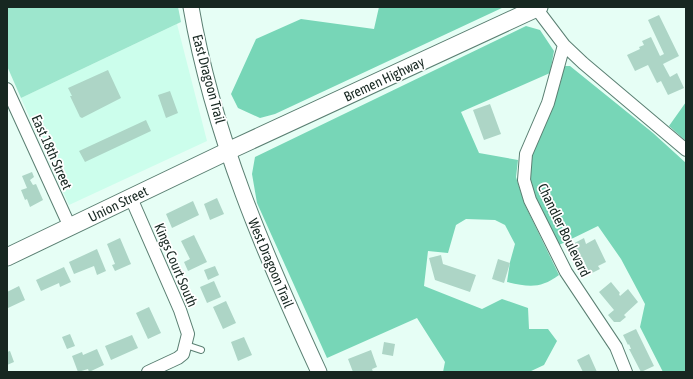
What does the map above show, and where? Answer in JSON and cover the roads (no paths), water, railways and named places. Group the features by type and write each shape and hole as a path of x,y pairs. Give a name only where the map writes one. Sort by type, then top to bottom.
{"main road":[{"name":"Bremen Highway","path":"228,151 538,8"},
{"name":"Union Street","path":"7,257 228,151"}],"street":[{"name":"East Dragoon Trail","path":"191,7 211,92 228,151"},
{"path":"538,8 564,45 588,68 686,150"},
{"name":"Chandler Boulevard","path":"564,45 548,103 526,154 524,180 530,200 566,272 616,347 626,372"},
{"name":"East 18th Street","path":"7,89 70,228"},
{"name":"West Dragoon Trail","path":"228,151 252,220 319,372"},
{"name":"Kings Court South","path":"131,198 186,326 188,334 186,345"},
{"path":"148,372 178,358 183,354 186,345"}],"lane":[{"path":"186,345 200,350"}]}
